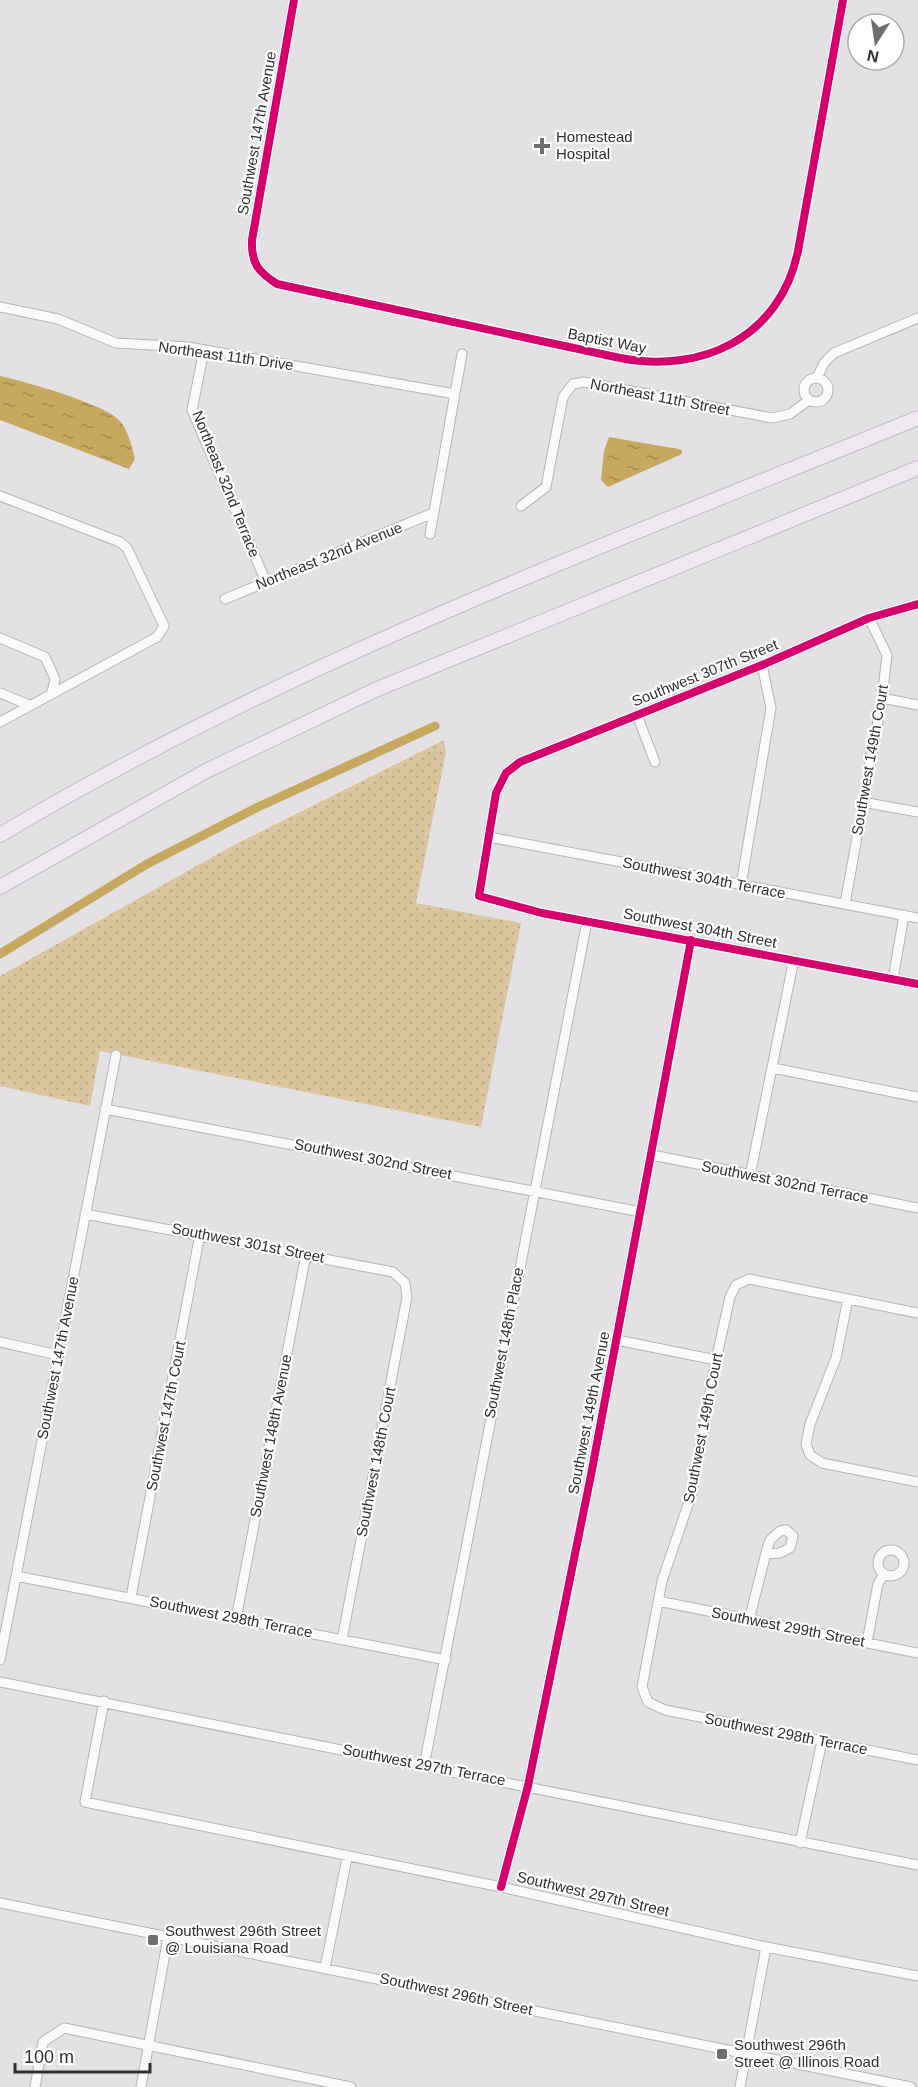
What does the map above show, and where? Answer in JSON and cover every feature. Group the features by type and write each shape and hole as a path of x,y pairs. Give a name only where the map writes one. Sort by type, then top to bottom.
{"highway":[{"path":"0,835 136,758 348,653 594,549 918,418"},
{"path":"0,887 206,771 375,690 918,468"}],"street":[{"name":"Southwest 147th Avenue","path":"257,269 252,258 252,240 294,0"},
{"name":"Baptist Way","path":"257,269 277,284 638,362 677,362 703,358 733,345 759,323 776,304 787,285 795,263 843,0"},
{"name":"Northeast 11th Drive","path":"0,307 58,319 116,343 204,350 455,394"},
{"path":"808,400 804,387 809,380 818,378 824,363 834,353 918,318"},
{"name":"Northeast 32nd Terrace","path":"204,350 192,410 266,582"},
{"path":"430,534 462,354"},
{"name":"Northeast 11th Street","path":"521,506 546,487 563,397 573,384 584,382 772,418 790,414 808,400 818,403 828,396 828,384 818,378"},
{"path":"0,496 120,542 132,557 164,626 163,631 157,637 0,722"},
{"name":"Northeast 32nd Avenue","path":"225,598 434,513"},
{"name":"Southwest 307th Street","path":"489,837 496,792 506,773 520,762 762,665 869,618 918,604"},
{"name":"Southwest 149th Court","path":"845,904 882,698 886,655 869,618"},
{"path":"0,638 45,657 55,679 52,692"},
{"path":"741,885 771,708 762,665"},
{"path":"0,693 29,705"},
{"path":"882,698 918,705"},
{"path":"637,715 655,762"},
{"path":"862,802 918,812"},
{"name":"Southwest 304th Terrace","path":"489,837 918,918"},
{"name":"Southwest 304th Street","path":"489,837 479,896 501,903 587,921 918,984"},
{"path":"893,980 904,915"},
{"name":"Southwest 148th Place","path":"424,1766 587,921"},
{"name":"Southwest 149th Avenue","path":"501,1887 528,1786 617,1340 691,940"},
{"path":"750,1176 794,959"},
{"name":"Southwest 147th Avenue","path":"0,1660 116,1055"},
{"path":"773,1068 918,1097"},
{"name":"Southwest 302nd Street","path":"105,1109 641,1212"},
{"name":"Southwest 302nd Terrace","path":"652,1155 918,1208"},
{"name":"Southwest 301st Street","path":"85,1214 393,1272 405,1283"},
{"name":"Southwest 147th Court","path":"131,1597 200,1234"},
{"name":"Southwest 148th Avenue","path":"236,1618 306,1254"},
{"name":"Southwest 149th Court","path":"654,1707 645,1697 642,1687 667,1565 692,1493 730,1297 736,1285 749,1279 848,1299"},
{"name":"Southwest 148th Court","path":"342,1640 407,1297 405,1283"},
{"path":"918,1313 848,1299 836,1358 810,1424 806,1444 810,1455 822,1463 918,1482"},
{"path":"617,1340 716,1360"},
{"path":"0,1342 58,1355"},
{"path":"749,1620 766,1554"},
{"path":"867,1642 878,1584 884,1574"},
{"name":"Southwest 298th Terrace","path":"16,1576 446,1660"},
{"name":"Southwest 299th Street","path":"658,1601 918,1653"},
{"name":"Southwest 297th Terrace","path":"0,1682 918,1865"},
{"name":"Southwest 297th Street","path":"104,1701 85,1802 347,1858 501,1887 766,1947 918,1976"},
{"name":"Southwest 298th Terrace","path":"654,1707 918,1760"},
{"path":"800,1843 822,1741"},
{"path":"325,1968 347,1858"},
{"name":"Southwest 296th Street","path":"0,1903 911,2087"},
{"path":"141,2087 168,1936"},
{"path":"740,2087 766,1947"},
{"path":"35,2087 43,2042 64,2028 351,2087"}],"shaded area":[{"path":"444,740 446,752 416,903 521,923 481,1127 100,1051 90,1106 0,1086 0,976 234,845"}],"water":[{"path":"0,376 63,394 111,414 125,428 129,438 135,459 129,469 0,420"},
{"path":"609,437 678,449 682,450 682,454 608,487 601,480 604,451"}],"waterway":[{"path":"0,954 147,864 258,807 435,726"}],"cycle path":[{"path":"294,0 252,240 254,261 260,271 277,284 620,358 650,362 679,360 707,354 733,343 755,327 774,307 789,281 798,251 843,0"},
{"path":"918,604 869,618 762,665 520,762 506,773 496,793 479,896 542,913 918,984"},
{"path":"501,1887 528,1786 591,1475 691,940"}],"place":[{"name":"Homestead Hospital","path":"542,146"},
{"name":"Southwest 296th Street @ Louisiana Road","path":"153,1940"},
{"name":"Southwest 296th Street @ Illinois Road","path":"722,2054"}]}
